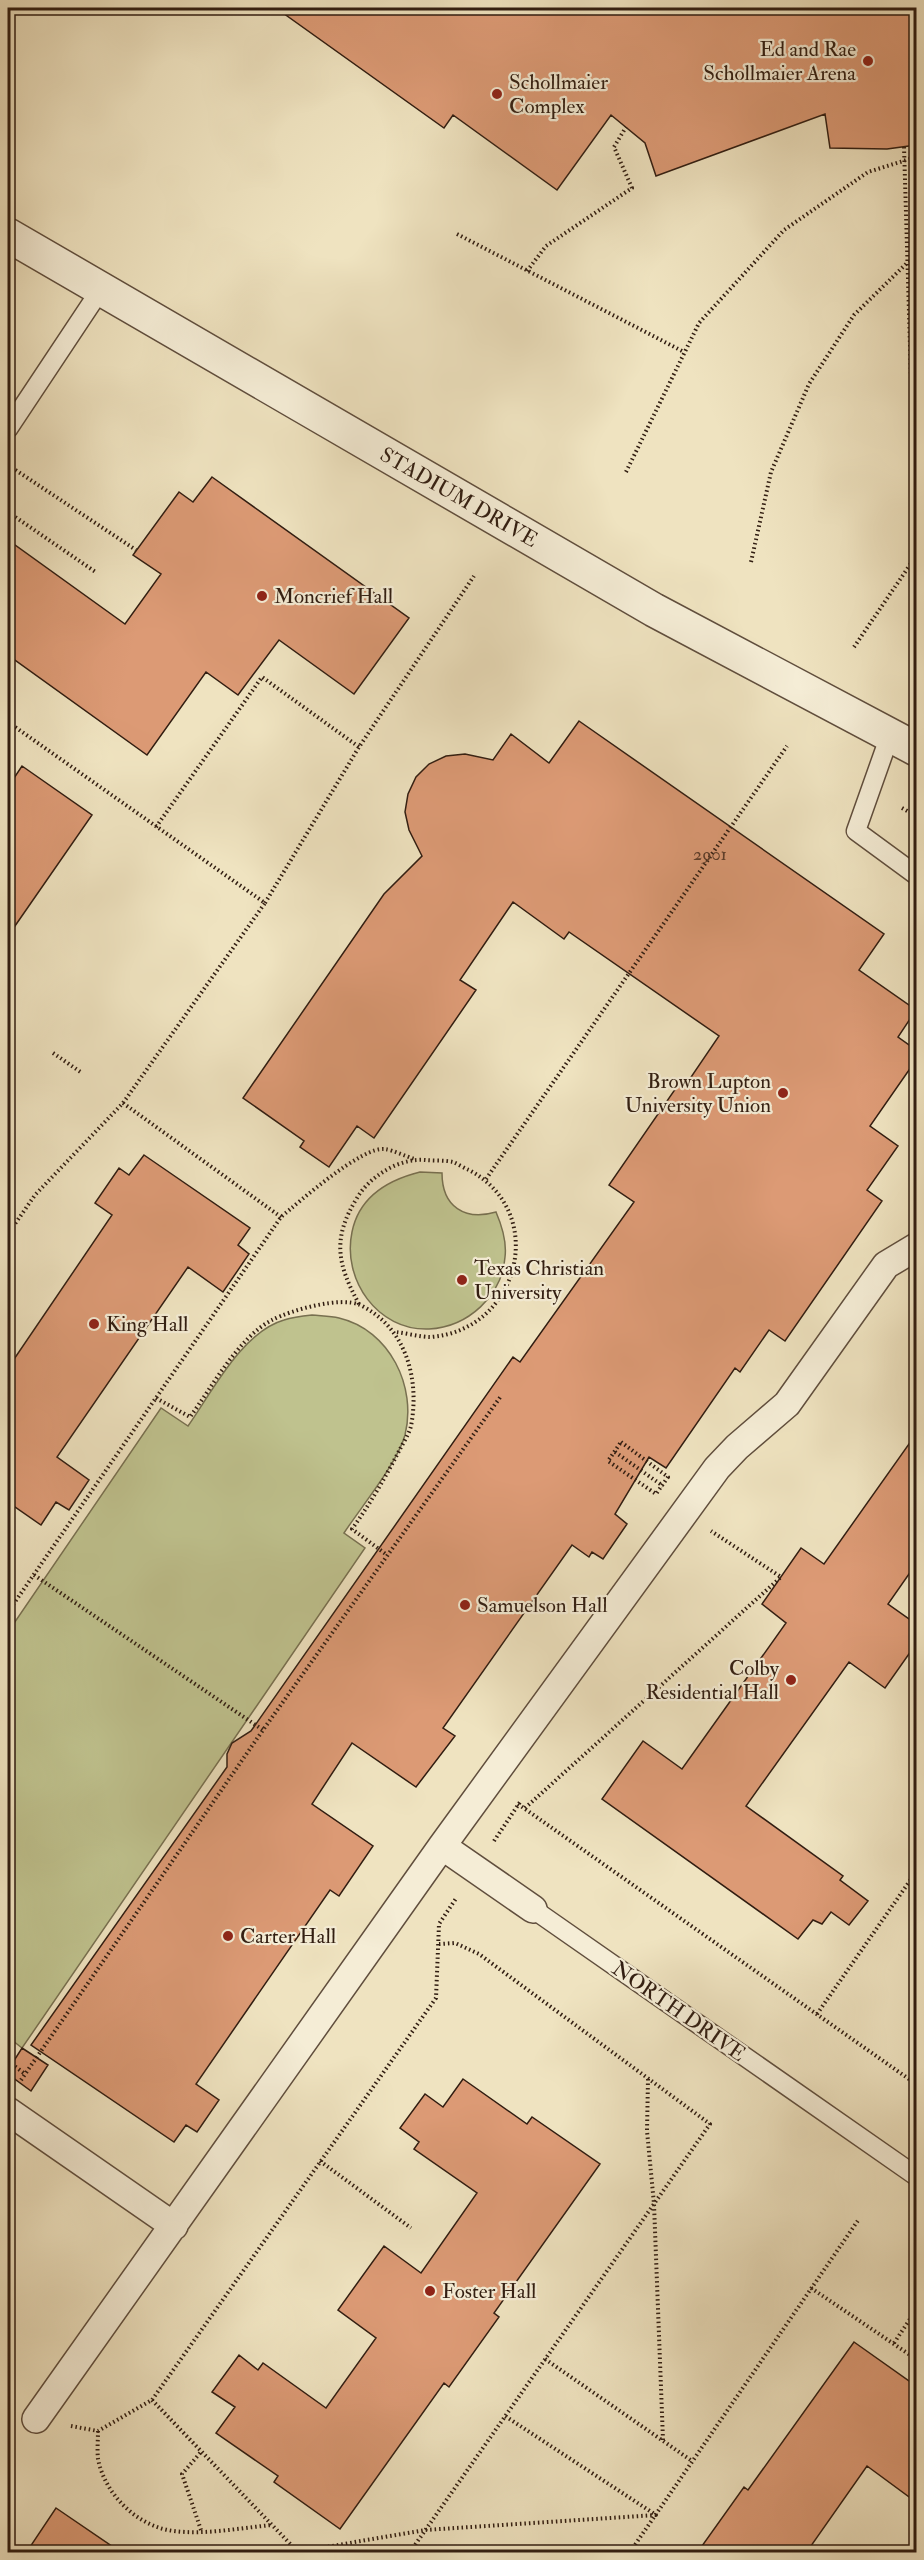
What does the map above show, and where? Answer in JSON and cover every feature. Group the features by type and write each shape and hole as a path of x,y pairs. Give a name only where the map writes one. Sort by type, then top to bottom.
{"street":[{"name":"STADIUM DRIVE","path":"8,235 654,610 903,742"},
{"path":"36,2420 442,1846 717,1468 737,1447 787,1404 886,1265 916,1247"},
{"name":"NORTH DRIVE","path":"442,1846 533,1909"},
{"path":"8,2111 174,2226"}],"lane":[{"path":"8,429 101,289"},
{"path":"903,742 856,831 916,875"},
{"name":"NORTH DRIVE","path":"533,1909 916,2176"}],"path":[{"path":"527,271 546,246 632,188 614,147 626,127"},
{"path":"904,147 916,544"},
{"path":"626,472 699,323 784,230 868,172 916,157"},
{"path":"457,234 684,352"},
{"path":"751,562 771,472 809,384 854,315 916,257"},
{"path":"8,465 136,550"},
{"path":"8,513 97,573"},
{"path":"854,647 916,556"},
{"path":"8,1234 35,1196 123,1102 265,903 359,747 474,576"},
{"path":"156,827 262,677 359,747"},
{"path":"8,722 265,903"},
{"path":"486,1179 787,747"},
{"path":"902,808 916,816"},
{"path":"53,1053 82,1072"},
{"path":"123,1102 280,1217"},
{"path":"8,1612 280,1217 333,1174 366,1155 384,1149 415,1160 453,1162 486,1179 508,1207 517,1241 513,1277 494,1308 465,1329 430,1337 394,1332"},
{"path":"387,1555 352,1529 391,1467 411,1428 415,1392 408,1359 394,1332 389,1324 359,1304 344,1276 339,1245 346,1215 362,1189 386,1169 415,1160"},
{"path":"156,1398 190,1417 245,1341 271,1320 316,1303 359,1304"},
{"path":"20,2083 263,1730 501,1396"},
{"path":"649,1489 608,1461 621,1442 661,1471"},
{"path":"615,1452 655,1480"},
{"path":"525,1808 781,1576 704,1526"},
{"path":"34,1575 263,1730"},
{"path":"518,1803 916,2084"},
{"path":"817,2014 916,1872"},
{"path":"410,2553 710,2124 478,1954 455,1943 439,1944"},
{"path":"8,2061 26,2074"},
{"path":"648,2079 647,2131 654,2204 663,2440"},
{"path":"320,2161 411,2228"},
{"path":"630,2553 859,2219"},
{"path":"811,2288 916,2359"},
{"path":"894,2343 916,2310"},
{"path":"545,2359 692,2461"},
{"path":"152,2400 298,2552 425,2530 656,2514"},
{"path":"505,2416 656,2514"},
{"path":"98,2431 98,2459 108,2485 124,2507 147,2523 174,2531 272,2525"},
{"path":"201,2452 182,2474 201,2531"}],"green space":[{"path":"420,1172 442,1173 446,1195 457,1209 474,1214 496,1212 505,1245 505,1257 497,1284 481,1307 457,1322 429,1329 410,1327 379,1312 367,1299 358,1284 352,1267 350,1250 356,1220 368,1200 386,1185"},
{"path":"312,1315 339,1318 373,1335 396,1363 403,1380 408,1417 401,1446 387,1472 344,1533 365,1548 22,2048 8,2037 8,1632 161,1408 188,1426 229,1365 255,1337 284,1320"}],"building":[{"path":"276,8 916,8 916,145 887,149 830,148 825,114 656,176 645,143 611,115 557,190 453,115 444,128"},
{"name":"Moncrief Hall","path":"212,477 409,618 354,694 279,640 238,695 206,672 147,755 8,655 8,540 125,624 161,574 133,555 179,492 193,502"},
{"path":"579,721 884,934 859,970 916,1010 898,1037 916,1050 916,1060 870,1126 898,1146 867,1190 882,1201 785,1341 769,1330 740,1372 735,1368 666,1468 649,1457 615,1514 627,1524 603,1559 592,1552 589,1557 572,1545 443,1728 455,1736 416,1787 352,1743 312,1804 373,1846 339,1896 330,1890 196,2084 219,2100 197,2132 186,2125 174,2142 31,2045 227,1767 227,1754 232,1743 251,1731 513,1357 520,1362 634,1202 609,1185 678,1085 683,1089 719,1036 569,932 564,939 513,902 460,980 476,990 374,1138 357,1126 329,1167 300,1147 304,1141 243,1098 384,894 422,856 409,830 405,812 408,794 416,777 429,764 446,756 465,754 493,760 511,734 549,763"},
{"path":"22,766 92,815 8,936 8,787"},
{"name":"King Hall","path":"144,1155 250,1228 238,1245 249,1254 223,1292 188,1267 57,1457 89,1480 69,1510 56,1502 41,1525 8,1502 8,1368 112,1215 95,1203 119,1168 129,1175"},
{"name":"Colby Residential Hall","path":"916,1434 916,1564 888,1604 916,1624 916,1644 885,1688 849,1662 746,1806 843,1876 840,1880 868,1901 849,1925 831,1912 822,1924 813,1920 798,1939 602,1799 643,1741 682,1769 786,1623 762,1604 801,1548 824,1564"},
{"path":"22,2048 48,2065 31,2091 8,2074 8,2070"},
{"name":"Foster Hall","path":"463,2079 527,2124 532,2117 600,2164 494,2313 499,2317 449,2387 444,2383 340,2529 274,2482 278,2476 216,2433 235,2407 212,2392 239,2355 258,2370 263,2363 326,2408 376,2338 338,2310 384,2246 421,2273 477,2193 414,2149 419,2142 400,2128 425,2094 443,2107"},
{"path":"854,2342 916,2386 916,2502 867,2466 806,2553 697,2553 744,2487 748,2490"},
{"path":"56,2508 122,2553 26,2553"}],"place":[{"name":"Ed and Rae Schollmaier Arena","path":"868,61"},
{"name":"Schollmaier Complex","path":"497,94"},
{"name":"Moncrief Hall","path":"262,596"},
{"name":"Brown Lupton University Union","path":"783,1093"},
{"name":"Texas Christian University","path":"462,1280"},
{"name":"King Hall","path":"94,1324"},
{"name":"Samuelson Hall","path":"465,1605"},
{"name":"Colby Residential Hall","path":"791,1680"},
{"name":"Carter Hall","path":"228,1936"},
{"name":"Foster Hall","path":"430,2291"}]}
